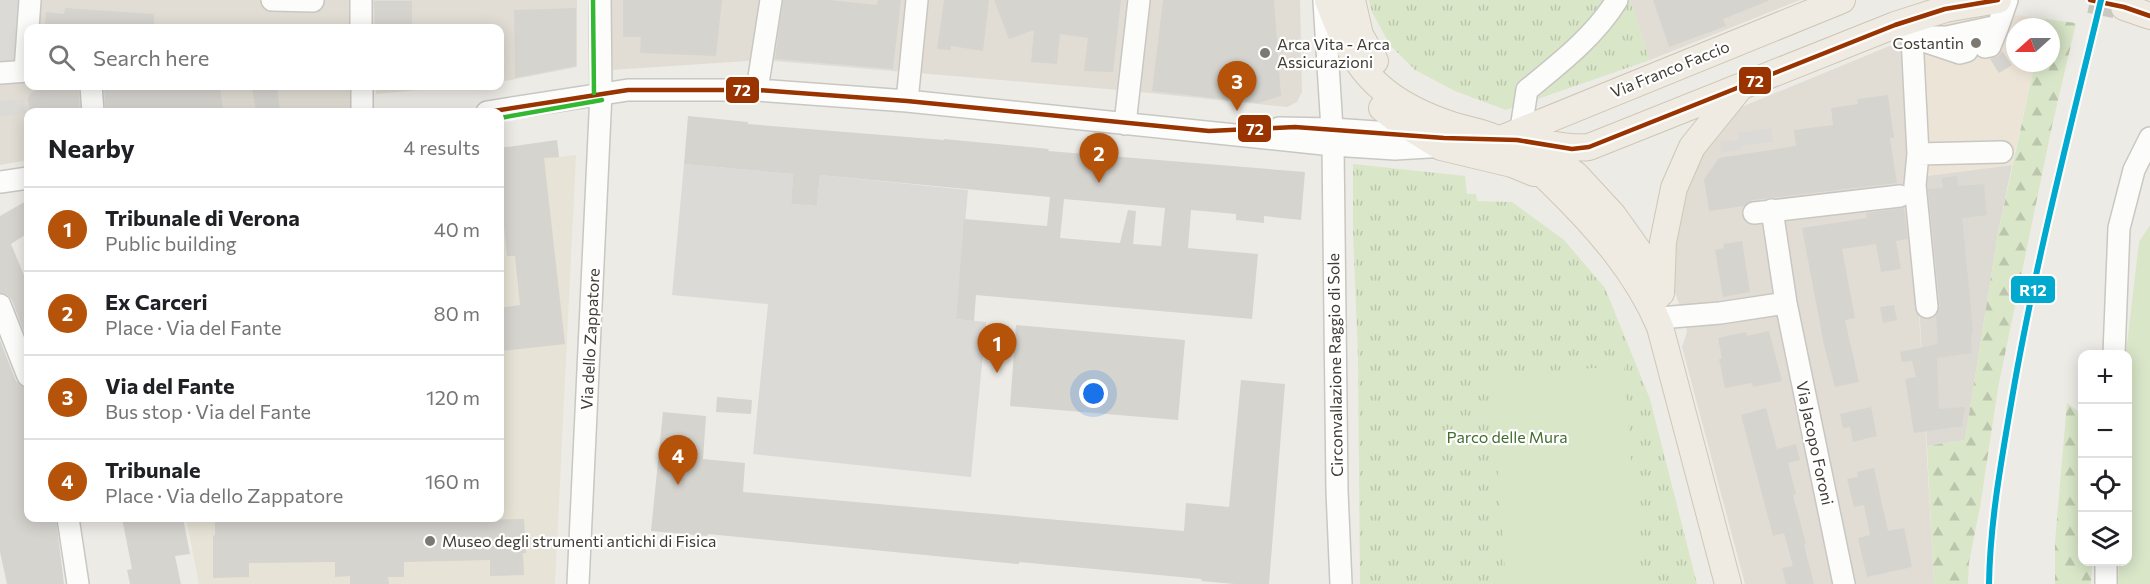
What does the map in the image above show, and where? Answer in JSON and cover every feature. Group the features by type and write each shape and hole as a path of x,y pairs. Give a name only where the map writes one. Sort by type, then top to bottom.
{"main road":[{"path":"1326,0 1347,47 1383,92 1417,111 1446,123 1478,131 1563,165 1576,175 1613,214 1640,253 1653,280 1660,316 1728,584"},
{"path":"1326,0 1330,29 1341,61 1377,104 1396,119 1432,141 1512,164 1550,181"},
{"path":"1352,0 1360,35 1374,59 1392,81 1433,110 1500,140 1528,158 1592,223 1660,316"},
{"name":"Via Franco Faccio","path":"1500,140 1548,118 1842,0"},
{"path":"1500,140 1517,140 1572,149 1589,147 1740,87 1904,31 1944,4 1998,0"},
{"path":"2124,7 2150,16"},
{"path":"1660,316 1664,242 1674,188 1692,147 1740,87"},
{"path":"1452,118 1487,124 1548,118"}],"street":[{"path":"29,24 30,0"},
{"path":"272,0 313,1"},
{"path":"361,0 361,24"},
{"name":"Via dello Zappatore","path":"578,584 601,93 600,0"},
{"path":"757,90 771,0"},
{"path":"907,101 917,0"},
{"path":"1125,124 1139,0"},
{"name":"Circonvallazione Raggio di Sole","path":"1326,0 1326,139 1333,167 1337,491 1341,584"},
{"path":"1522,122 1527,90 1570,55 1609,14 1617,0"},
{"path":"1904,31 1960,53 1990,46 2007,0"},
{"path":"1904,31 1947,37 1998,26"},
{"path":"1904,31 1918,154 1915,185 1927,308"},
{"path":"0,73 24,71"},
{"path":"91,90 93,108"},
{"path":"362,90 363,108"},
{"path":"504,109 628,90 757,90 907,101 1209,131 1295,127 1326,139 1395,148 1432,141 1500,140"},
{"path":"2114,350 2119,228 2142,171 2150,138"},
{"path":"1918,154 2002,152"},
{"path":"1,183 24,179"},
{"name":"Via Jacopo Foroni","path":"1844,584 1786,303 1763,211 1900,196"},
{"path":"1660,316 1720,313 1786,303"},
{"path":"0,305 24,366"},
{"path":"69,522 78,584"},
{"path":"2106,566 2106,584"}],"shaded area":[{"path":"0,0 351,0 352,24 24,24 24,90 353,90 354,108 24,108 24,161 0,165"},
{"path":"0,0 20,0 17,68 0,70"},
{"path":"372,0 577,0 577,67 504,81 504,24 373,24"},
{"path":"611,0 1300,0 1302,92 1297,102 1287,107 1130,91 763,60 611,70"},
{"path":"1630,0 1800,0 1650,60"},
{"path":"1999,13 2037,18 2006,18 2006,72 2033,72 2012,165 1912,178 1904,40 1948,22"},
{"path":"1904,40 1934,584 1745,584 1682,347 1687,332 1685,317 1663,265 1693,159 1722,115"},
{"path":"376,90 418,90 376,94"},
{"path":"24,99 24,113 0,117 0,101"},
{"path":"1771,128 1773,142 1741,146 1741,150 1721,153 1720,142 1739,140 1738,133"},
{"path":"557,140 559,157 576,155 555,584 199,584 187,522 504,522 504,147"},
{"path":"684,164 793,174 791,204 817,206 820,175 968,190 956,319 986,322 971,477 753,454 768,304 672,295"},
{"path":"2012,165 1998,233 1965,440 1927,446 1912,178"}],"green space":[{"path":"1369,0 1630,0 1650,60 1506,110 1455,91 1415,70 1390,45 1372,12"},
{"path":"2060,21 2076,23 2052,126 1998,388 1980,507 1969,562 1968,584 1934,584 1927,446 1965,440 1998,233 2033,72 2060,72"},
{"name":"Parco delle Mura","path":"1353,164 1465,176 1467,194 1476,194 1477,201 1512,202 1564,240 1605,288 1650,399 1697,584 1360,584"},
{"path":"2150,225 2150,584 2118,584 2119,566 2132,566 2132,350 2126,350 2139,242"},
{"path":"1624,366 1640,584 1506,584 1491,375"},
{"path":"2067,403 2078,411 2078,566 2092,566 2091,584 2055,584 2055,542"}],"building":[{"path":"623,0 722,0 716,56 640,53 641,37 623,37"},
{"path":"783,0 829,0 877,5 878,0 901,0 893,69 775,59"},
{"path":"944,0 989,0 983,51 951,46 951,50 937,49"},
{"path":"994,0 1121,0 1113,72 1084,71 1088,38 1060,34 1057,64 1031,62 1034,30 1009,39"},
{"path":"1163,0 1274,0 1281,96 1258,103 1152,91"},
{"path":"1653,0 1768,1 1723,19 1726,26 1669,47"},
{"path":"374,1 412,1 412,24 375,24"},
{"path":"65,8 154,14 154,24 45,24 46,12 64,14"},
{"path":"576,8 576,66 515,78 514,10"},
{"path":"2002,51 2006,57 2006,69 1999,73 1990,59 1998,56"},
{"path":"35,90 78,90 80,108 29,108 30,94"},
{"path":"104,90 220,90 223,108 106,108"},
{"path":"252,90 277,90 280,108 255,108"},
{"path":"1888,95 1894,138 1890,138 1897,183 1752,200 1744,206 1709,211 1704,179 1719,158 1796,146 1794,130 1833,125 1831,108 1858,104 1857,99"},
{"path":"688,116 748,122 748,124 944,139 1049,149 1048,151 1305,172 1301,220 1264,216 1264,223 1236,220 1236,214 1191,210 1188,248 1258,254 1252,319 976,295 974,321 956,319 964,219 1047,226 1050,197 820,175 817,206 791,204 793,174 684,164","holes":["1064,199 1165,208 1161,246 1133,244 1136,211 1128,210 1120,243 1060,238"]},
{"path":"557,140 559,157 544,158 565,344 504,351 504,307 520,305 515,256 507,256 504,226 504,147"},
{"path":"1957,176 1958,186 1984,184 1987,215 1962,218 1973,329 1972,353 1937,358 1939,409 1965,407 1962,426 1914,433 1905,379 1916,377 1912,361 1902,362 1900,352 1938,344 1936,316 1940,306 1928,189 1943,188 1942,178"},
{"path":"24,202 24,236 11,244 24,275 24,332 12,300 0,293 0,216"},
{"path":"1904,208 1908,239 1896,241 1901,269 1881,272 1876,244 1842,249 1855,318 1845,320 1859,382 1835,387 1824,345 1802,228 1867,218 1866,213"},
{"path":"1742,241 1750,292 1723,297 1715,250 1724,248 1723,244"},
{"path":"1894,305 1897,320 1883,323 1880,307"},
{"path":"1016,325 1185,340 1178,420 1010,406"},
{"path":"1769,331 1782,381 1753,387 1752,383 1725,388 1719,359 1722,358 1718,338 1746,332 1747,336"},
{"path":"0,340 16,381 24,387 24,522 56,522 64,584 7,584 0,552"},
{"path":"1241,380 1285,384 1269,584 1235,584 1019,562 1019,564 708,534 707,536 651,531 663,412 706,416 703,459 745,463 743,492 1184,531 1186,503 1229,507"},
{"path":"717,397 752,400 751,414 716,412"},
{"path":"1871,407 1877,436 1853,442 1850,427 1843,428 1840,414"},
{"path":"1766,408 1777,449 1796,444 1800,460 1788,463 1796,494 1793,495 1814,584 1786,584 1782,568 1793,566 1784,533 1773,536 1741,415"},
{"path":"1874,468 1888,531 1904,528 1912,567 1867,577 1858,538 1870,535 1864,505 1854,507 1847,479 1858,477 1857,472"},
{"path":"504,519 524,519 526,553 523,553 524,575 490,576 490,560 404,562 404,577 388,577 389,584 350,584 350,576 335,577 335,562 249,563 249,577 213,578 213,536 215,535 215,522 504,522"},
{"path":"123,522 184,522 190,554 175,556 181,584 130,584 127,570 132,569"}],"tunnel":[{"path":"2090,0 2124,7"}],"transit line":[{"path":"593,0 594,93"},
{"name":"72","path":"504,109 628,90 757,90 907,101 1209,131 1295,127 1444,138 1517,140 1572,149 1589,147 1895,25 1945,9 1998,0"},
{"name":"72","path":"2090,0 2124,7 2150,16"},
{"name":"R12","path":"1989,584 1991,538 2003,448 2020,353 2053,201 2101,0"},
{"path":"504,117 602,100"}],"place":[{"name":"Costantin","path":"1976,43"},
{"name":"Arca Vita - Arca Assicurazioni","path":"1265,53"},
{"name":"Via del Fante","path":"1237,111"},
{"name":"Ex Carceri","path":"1099,183"},
{"name":"Tribunale di Verona","path":"997,373"},
{"name":"Tribunale","path":"678,485"},
{"name":"Museo degli strumenti antichi di Fisica","path":"430,541"}]}
